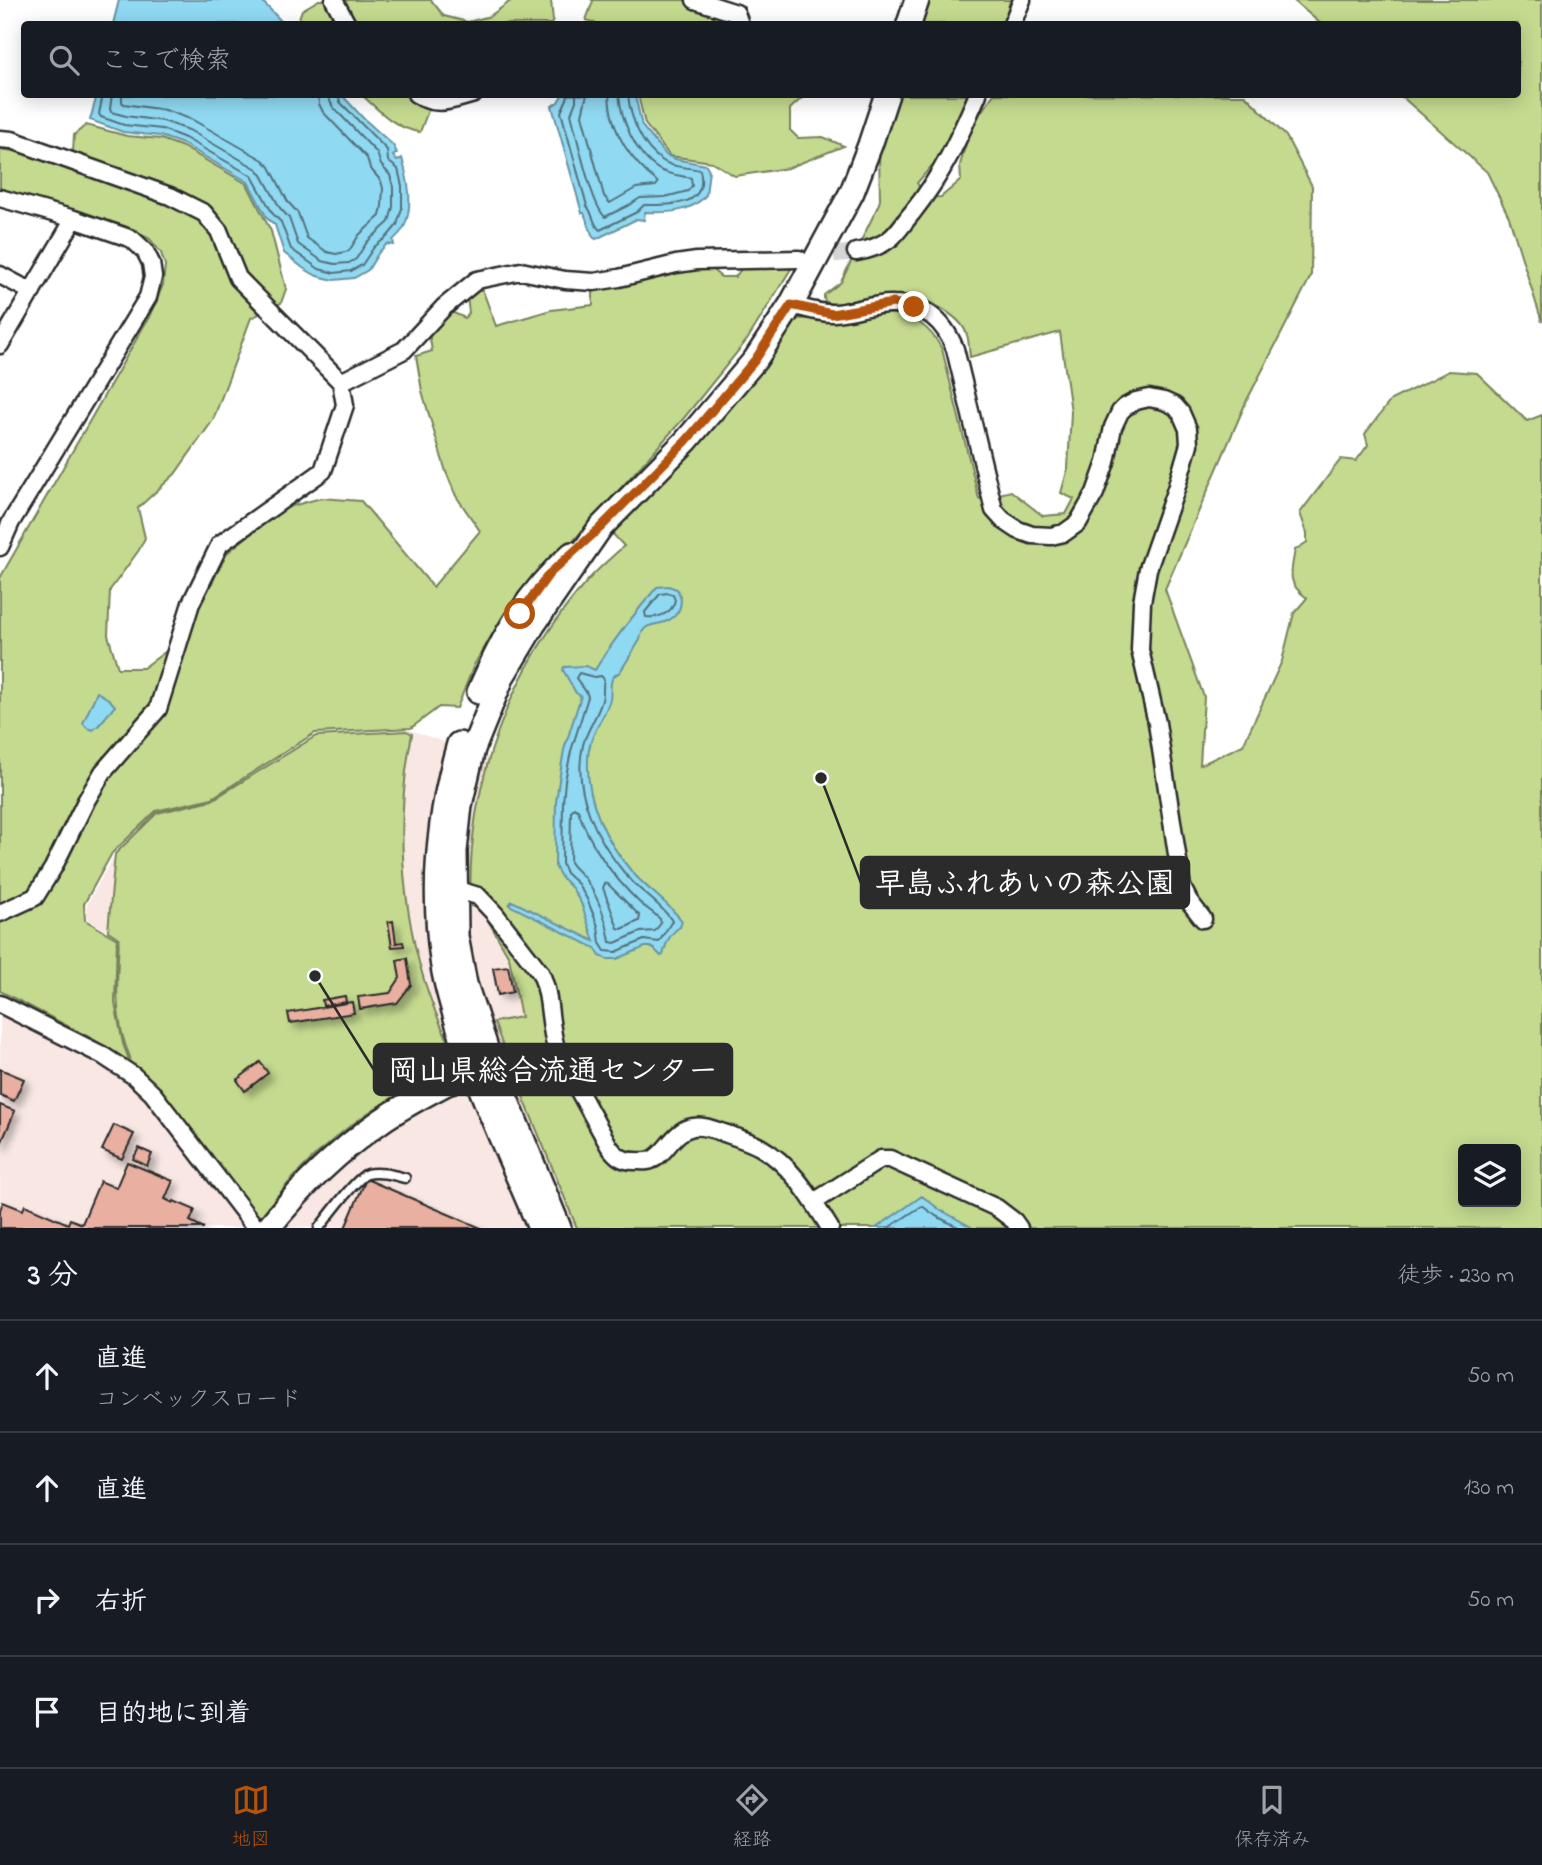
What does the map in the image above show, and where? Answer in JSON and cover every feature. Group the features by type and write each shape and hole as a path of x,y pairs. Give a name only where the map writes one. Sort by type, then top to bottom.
{"street":[{"path":"334,0 345,21"},
{"path":"695,0 736,13 739,21"},
{"path":"910,21 917,0"},
{"path":"1013,21 1023,0"},
{"path":"421,98 434,103 456,98"},
{"path":"559,1228 452,1005 441,949 439,851 451,774 462,735 497,650 549,574 600,528 686,441 755,360 791,305 852,192 886,98"},
{"path":"856,252 870,250 890,239 922,200 954,151 976,98"},
{"path":"0,139 12,140 170,196 204,213 219,231 238,278 341,382 345,405 323,471 220,544 191,603 158,709 103,772 35,897 0,913"},
{"path":"0,198 132,239 145,251 151,263 153,277 148,297 6,519 0,547"},
{"path":"0,345 74,219"},
{"path":"341,382 404,350 444,307 477,280 521,271 565,280 594,282 696,261 799,259"},
{"path":"0,275 32,292"},
{"path":"791,305 832,314 893,303 914,307 934,316 948,331 954,349 994,510 1018,530 1032,535 1051,536 1064,533 1078,523 1099,485 1113,427 1125,407 1149,398 1175,406 1181,413 1188,429 1189,444 1148,569 1142,602 1140,650 1157,723 1182,887 1203,919"},
{"path":"540,1228 481,1065 456,936 455,850 460,805 473,749 489,705 503,675 533,625 600,528"},
{"path":"455,889 478,896 540,972 545,982 553,1041 557,1051 609,1146 618,1157 627,1161 651,1160 687,1128 704,1126 759,1146 776,1158 814,1202 830,1228"},
{"path":"0,1004 102,1055 134,1076 161,1105 256,1228"},
{"path":"268,1228 293,1197 352,1143 383,1120 481,1065"},
{"path":"814,1202 881,1159 890,1159 997,1208 1014,1221 1018,1228"}],"lane":[{"path":"318,1228 365,1174 405,1178"}],"shaded area":[{"path":"413,731 489,758 478,798 470,877 482,910 509,957 521,1017 494,1023 577,1228 0,1228 0,994 128,1063 130,1057 124,1044 116,1003 119,938 87,919 87,904 115,854 157,813 212,800 316,736"}],"green space":[{"path":"319,0 431,0 444,16 464,21 298,21 302,10"},
{"path":"512,0 551,0 553,21 472,21 490,16"},
{"path":"685,0 730,14 733,21 589,21 586,20 593,1"},
{"path":"929,0 1010,0 1005,21 922,21"},
{"path":"1293,0 1542,0 1542,322 1509,217 1487,172 1403,98 1521,98 1521,21 1318,21"},
{"path":"365,98 433,98 420,132 403,127 381,113"},
{"path":"639,98 802,98 790,109 790,130 798,138 823,137 844,146 788,168 735,176 712,162 670,156 645,124"},
{"path":"897,98 969,98 952,142 917,183 927,198 941,197 961,180 960,165 971,126 991,98 1248,98 1286,136 1312,186 1311,276 1246,402 1165,589 1204,697 1200,765 1243,745 1282,661 1294,613 1307,598 1300,593 1292,577 1295,550 1307,542 1307,533 1300,513 1341,459 1356,461 1368,445 1365,434 1391,400 1449,371 1477,373 1527,421 1542,415 1542,1228 577,1228 494,1022 521,1017 509,957 482,910 471,906 471,861 476,817 485,773 498,731 515,690 536,651 561,614 589,579 624,546 610,531 791,321 796,319 888,313 906,316 926,328 942,349 979,499 1011,491 1043,516 1066,514 1074,499 1061,493 1068,468 1071,412 1060,332 970,357 968,337 963,327 948,313 928,302 899,295 834,306 824,298 824,295 841,282 878,206 879,152"},
{"path":"86,125 127,136 161,139 183,147 247,184 271,231 286,289 281,303 251,318 213,420 175,474 138,508 145,538 110,590 108,635 118,668 143,668 184,638 227,553 281,509 321,498 361,501 433,587 480,531 456,496 446,472 422,391 416,356 432,351 429,333 449,311 465,318 469,313 467,297 481,286 496,326 551,310 593,305 593,287 708,266 721,277 735,277 742,268 794,264 747,340 684,418 499,623 474,665 457,708 439,707 411,728 315,733 212,798 156,811 112,853 84,904 85,920 117,939 115,1003 127,1061 93,1039 0,991 0,578 149,317 163,285 165,265 161,253 150,239 125,226 0,189 0,150 19,151 52,161 69,158 73,152 74,135"},
{"path":"407,731 412,734 403,812 406,892 421,971 450,1044 443,1072 385,1102 349,1126 301,1170 258,1220 128,1063 130,1057 121,1028 117,999 119,938 108,931 115,854 157,813 212,800 316,736"}],"water":[{"path":"119,0 261,0 281,21 114,21"},
{"path":"96,98 345,98 393,145 397,153 393,156 397,161 402,158 408,184 407,219 401,232 393,240 394,245 387,244 368,270 354,278 334,280 317,276 284,253 275,225 267,218 248,182 183,144 160,136 123,132 90,120"},
{"path":"560,98 636,98 642,126 666,155 706,165 709,170 706,195 686,209 645,212 644,220 637,219 596,239 582,213 552,106"},
{"path":"657,587 677,589 681,599 680,608 670,619 643,631 620,672 613,677 609,703 589,748 588,775 594,805 614,847 632,872 682,921 669,939 663,955 645,947 617,959 607,959 600,956 595,948 509,905 512,901 594,941 581,903 555,866 559,780 564,750 581,696 576,693 563,670 564,667 586,666 595,670 624,627"},
{"path":"97,692 115,706 93,730 83,723"},
{"path":"922,1196 939,1209 973,1228 876,1228"}],"building":[{"path":"393,921 396,943 403,942 404,946 392,947 388,922"},
{"path":"407,958 411,985 397,1003 360,1009 358,997 390,993 400,978 397,960"},
{"path":"508,966 513,992 498,995 493,968"},
{"path":"345,996 346,1002 323,1006 322,1000"},
{"path":"352,1002 354,1013 290,1023 288,1013"},
{"path":"260,1062 268,1073 245,1091 237,1080"},
{"path":"0,1069 24,1079 14,1101 0,1095"},
{"path":"0,1105 15,1111 0,1146"},
{"path":"114,1125 134,1134 122,1159 102,1150"},
{"path":"139,1148 152,1154 147,1166 133,1159"},
{"path":"127,1162 173,1181 165,1199 195,1210 190,1221 204,1228 0,1228 3,1202 23,1210 25,1205 68,1224 70,1219 82,1224 100,1181 116,1188"},
{"path":"366,1179 481,1228 345,1228"}],"tunnel":[{"path":"810,257 856,252"}],"place":[{"name":"早島ふれあいの森公園","path":"821,778"},
{"name":"岡山県総合流通センター","path":"315,976"}],"route":[{"path":"520,614 549,574 600,528 686,441 755,360 791,305 832,314 893,303 914,307"}]}
